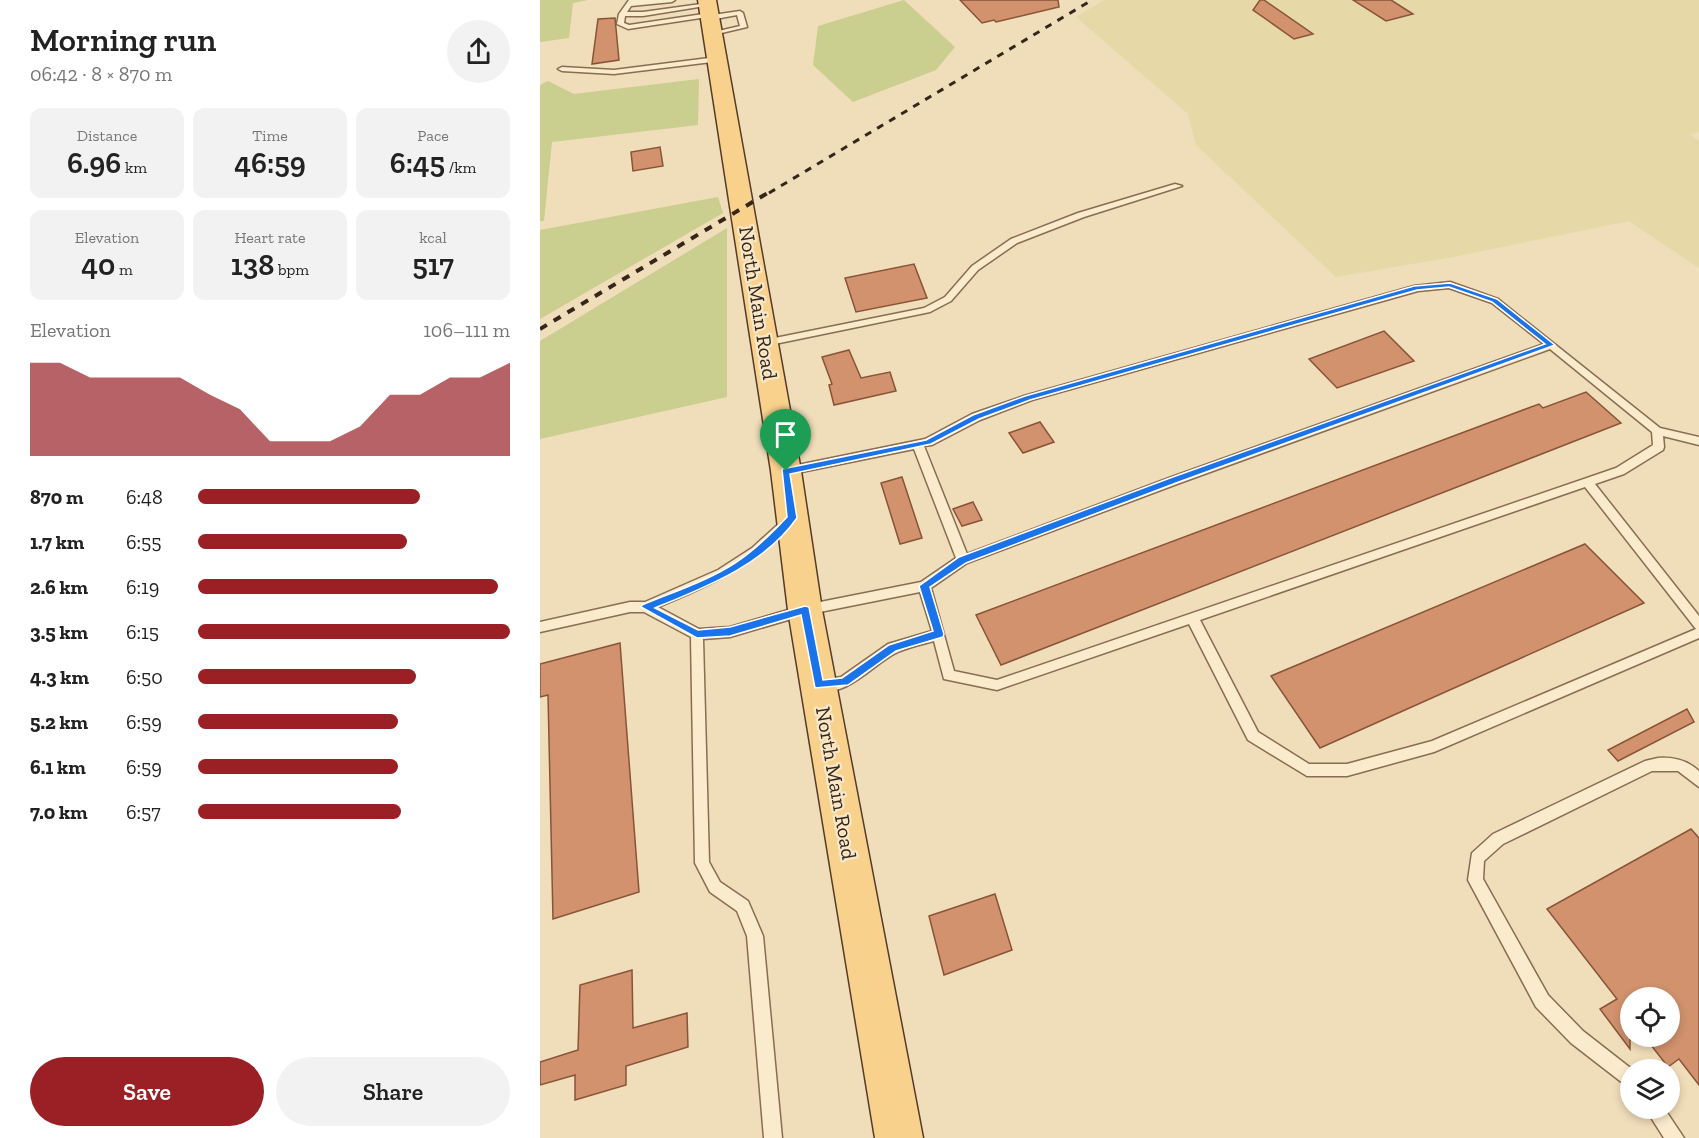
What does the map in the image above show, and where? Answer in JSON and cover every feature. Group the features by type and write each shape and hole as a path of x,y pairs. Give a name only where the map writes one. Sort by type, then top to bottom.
{"main road":[{"name":"North Main Road","path":"710,14 786,471 805,610 899,1138"}],"lane":[{"path":"672,0 630,2 622,14 620,24 628,27 710,14"},
{"path":"622,14 710,14"},
{"path":"562,69 614,72 717,59"},
{"path":"765,343 927,310 948,299 975,268 1014,241 1081,215 1178,186"},
{"path":"786,471 928,442 976,417 1028,398 1417,288 1450,285 1495,301 1657,431 1699,441"},
{"path":"646,607 697,634 730,632 805,610 924,586 963,560 1173,481 1551,345"},
{"path":"924,586 949,675 997,686 1620,471 1659,447 1657,431"},
{"path":"918,444 963,560"},
{"path":"1587,482 1699,625"},
{"path":"540,627 630,607 646,607 698,586 739,565 760,550 792,518"},
{"path":"1192,618 1253,736 1307,770 1347,770 1434,746 1699,633"},
{"path":"697,634 702,863 715,887 743,906 755,936 773,1138"},
{"path":"818,685 844,682 893,648 939,634"},
{"path":"1620,1070 1577,1037 1542,1001 1475,880 1477,858 1498,839 1650,765 1674,762 1693,774 1699,781"},
{"path":"1661,1119 1675,1138"}],"shaded area":[{"path":"1104,0 1699,0 1699,132 1690,135 1699,141 1699,268 1629,221 1453,257 1336,277 1196,145 1188,114 1076,17"}],"green space":[{"path":"540,0 588,0 573,3 569,38 540,42"},
{"path":"904,0 955,47 936,70 853,102 813,65 818,26"},
{"path":"699,79 698,125 552,142 544,221 540,221 540,85 548,81 574,94"},
{"path":"718,197 723,213 540,319 540,230"},
{"path":"727,228 727,397 540,439 540,341"}],"building":[{"path":"960,0 1058,0 1059,7 996,22 994,20 982,23"},
{"path":"1260,0 1264,0 1313,34 1294,39 1253,10"},
{"path":"1353,0 1391,0 1413,14 1386,21"},
{"path":"615,18 619,60 592,64 598,19"},
{"path":"660,147 663,166 633,171 631,152"},
{"path":"914,264 927,298 856,312 845,278"},
{"path":"1384,331 1414,361 1337,388 1309,359"},
{"path":"849,350 861,378 890,372 896,391 834,405 829,385 832,384 822,357"},
{"path":"1586,392 1621,423 1001,665 976,615 1539,404 1543,408"},
{"path":"1040,422 1054,442 1023,453 1009,433"},
{"path":"902,477 922,538 900,544 881,483"},
{"path":"973,502 982,520 962,526 953,509"},
{"path":"1585,544 1644,603 1320,748 1271,676"},
{"path":"620,643 639,892 553,919 548,695 540,697 540,664"},
{"path":"1687,709 1694,722 1618,761 1608,750"},
{"path":"1691,829 1699,838 1699,1085 1680,1059 1662,1059 1653,1047 1680,1047 1680,987 1620,987 1620,1036 1600,1009 1617,999 1547,909"},
{"path":"995,894 1012,950 944,975 929,916"},
{"path":"632,970 633,1028 687,1013 688,1047 626,1066 626,1085 575,1100 575,1075 540,1085 540,1062 578,1050 580,985"}],"railway":[{"path":"769,193 1092,0"},
{"path":"540,329 771,191"}],"route":[{"path":"1450,285 1495,301 1540,334 1551,345 1173,481 963,560 924,586 939,634 893,648 844,682 818,685 805,610 730,632 697,634 646,607 698,586 739,565 774,537 792,518 786,471 928,442 976,417 1028,398 1417,288 1450,285"}]}
